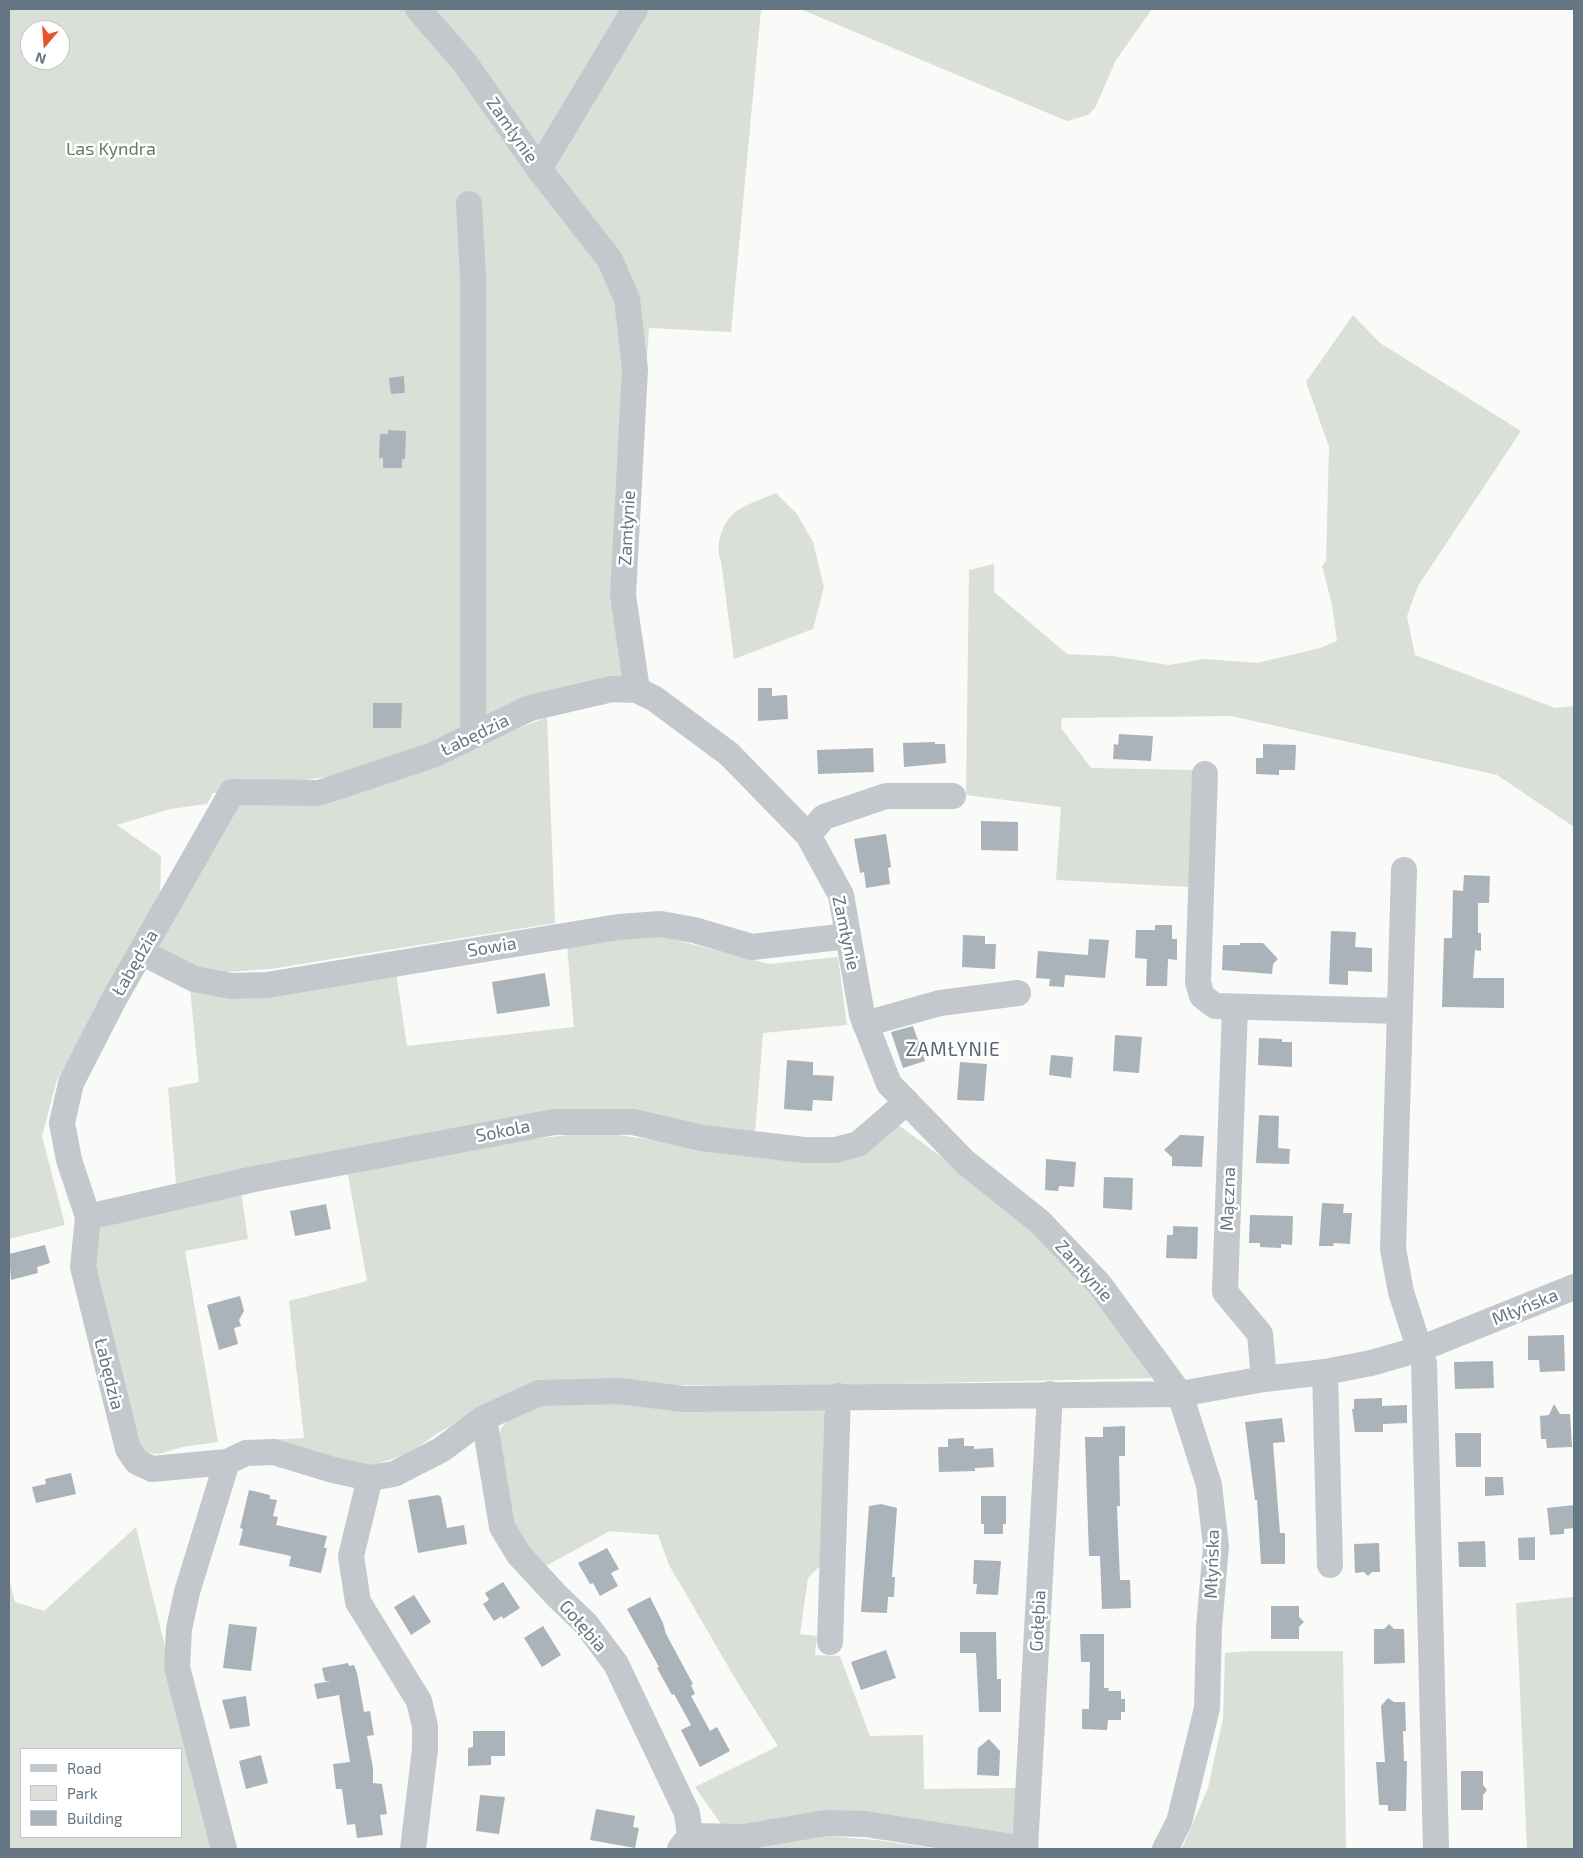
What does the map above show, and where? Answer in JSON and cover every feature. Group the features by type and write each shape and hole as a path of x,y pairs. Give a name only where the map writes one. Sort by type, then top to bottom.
{"street":[{"name":"Zamłynie","path":"418,9 465,63 539,169 610,260 627,298 635,369 623,595 637,690 655,698 729,754 808,835 841,895 865,1024 889,1084 965,1162 1040,1222 1099,1284 1180,1394"},
{"path":"539,169 636,9"},
{"path":"470,204 473,277 472,736"},
{"name":"Łabędzia","path":"370,1478 333,1470 274,1452 246,1453 227,1462 152,1469 137,1462 128,1449 83,1268 88,1217 69,1160 62,1123 71,1083 113,1001 232,792 319,793 433,755 530,708 612,689 637,690"},
{"path":"1205,774 1198,982 1202,996 1215,1006 1400,1011"},
{"path":"808,835 824,817 886,796 953,796"},
{"path":"1404,870 1393,1249 1400,1292 1424,1363 1436,1849"},
{"name":"Sowia","path":"141,952 194,979 231,986 267,985 618,927 661,924 694,930 752,947 848,936"},
{"path":"865,1024 940,1004 1018,993"},
{"name":"Mączna","path":"1235,1007 1225,1292 1260,1334 1264,1379"},
{"name":"Sokola","path":"88,1217 254,1179 554,1122 632,1122 702,1138 804,1150 835,1150 858,1144 907,1102"},
{"name":"Młyńska","path":"1165,1849 1179,1822 1207,1708 1209,1628 1216,1546 1209,1485 1180,1394 1372,1363 1420,1349 1574,1287"},
{"path":"1325,1372 1330,1565"},
{"path":"413,1849 425,1749 425,1726 419,1701 358,1602 353,1584 351,1556 370,1478 394,1474 441,1450 484,1418 539,1393 619,1391 684,1399 1180,1394"},
{"name":"Gołębia","path":"1026,1849 1050,1394"},
{"path":"830,1642 838,1396"},
{"name":"Gołębia","path":"484,1418 502,1527 519,1555 586,1624 616,1664 687,1813 685,1843"},
{"path":"224,1849 177,1667 179,1629 187,1592 227,1462"},
{"path":"685,1843 743,1837 826,1823 865,1824 1026,1849"}],"green space":[{"name":"Las Kyndra","path":"9,9 761,9 731,332 649,328 631,603 623,683 375,770 213,793 207,804 170,809 117,825 161,856 160,902 57,1080 42,1136 65,1225 9,1239"},
{"path":"800,9 1152,9 1116,60 1095,108 1088,115 1067,121"},
{"path":"1353,315 1380,343 1521,431 1418,586 1407,616 1415,655 1555,708 1574,706 1574,827 1497,775 1231,716 1062,718 1061,728 1091,768 1195,770 1190,887 1056,880 1061,807 966,795 969,570 994,564 994,592 1067,654 1112,656 1169,665 1204,659 1257,663 1320,648 1337,641 1332,605 1322,566 1326,561 1329,447 1306,382"},
{"path":"776,493 797,514 813,542 824,587 813,629 734,659 719,555 720,536 725,524 733,514 753,502"},
{"path":"547,717 555,923 270,969 215,973 156,950 241,800 322,806"},
{"path":"653,934 769,964 838,957 847,1025 763,1033 755,1134 551,1111 176,1183 168,1088 199,1082 190,988 396,972 407,1046 574,1027 567,946"},
{"path":"897,1124 1008,1206 1069,1266 1153,1378 794,1386 528,1384 436,1434 412,1452 368,1467 269,1440 304,1438 289,1301 367,1281 347,1169 487,1144 596,1132 823,1158"},
{"path":"241,1191 248,1239 185,1251 218,1442 182,1447 159,1454 137,1452 94,1271 97,1227"},
{"path":"567,1398 823,1411 827,1420 821,1565 808,1578 800,1634 817,1636 815,1655 840,1656 870,1736 923,1735 924,1789 1020,1788 1015,1839 723,1827 695,1787 778,1746 739,1685 669,1565 658,1535 610,1531 540,1569 505,1513 499,1434 503,1426 509,1419 527,1410"},
{"path":"136,1527 214,1849 9,1849 9,1579 15,1602 44,1611"},
{"path":"1574,1597 1574,1849 1527,1849 1516,1603"},
{"path":"1250,1651 1343,1651 1346,1849 1180,1849 1184,1844 1208,1788 1223,1719 1225,1653"},
{"path":"814,1835 876,1840 937,1849 743,1849"}],"building":[{"path":"404,376 405,393 391,394 389,378"},
{"path":"388,430 406,431 405,459 402,459 402,468 383,468 383,458 379,458 380,434 388,434"},
{"path":"758,688 772,688 772,696 787,695 788,719 758,721"},
{"path":"373,703 402,703 401,728 373,728"},
{"path":"1119,734 1153,736 1151,761 1113,759 1114,744 1118,745"},
{"path":"935,742 935,744 945,744 946,763 904,767 903,743"},
{"path":"1263,744 1296,745 1295,770 1279,770 1279,775 1256,774 1256,758 1263,758"},
{"path":"873,748 874,772 818,774 817,750"},
{"path":"981,821 1018,822 1018,851 981,850"},
{"path":"886,834 891,867 888,868 890,884 866,888 864,872 860,873 854,839"},
{"path":"1464,875 1490,876 1489,903 1478,903 1478,933 1481,933 1481,951 1475,950 1473,978 1504,978 1504,1008 1442,1007 1444,938 1452,938 1453,890 1463,891"},
{"path":"1155,925 1172,925 1172,939 1177,939 1177,960 1168,959 1167,986 1146,986 1147,959 1135,958 1136,930 1155,930"},
{"path":"1331,931 1356,932 1355,947 1372,948 1372,972 1348,971 1348,985 1329,984"},
{"path":"963,935 985,936 985,944 996,944 995,969 962,967"},
{"path":"1089,939 1109,940 1105,978 1065,975 1064,987 1049,986 1050,979 1036,978 1038,951 1088,955"},
{"path":"1240,943 1263,943 1278,959 1273,964 1272,974 1222,970 1223,945 1240,945"},
{"path":"545,973 550,1006 497,1014 492,982"},
{"path":"913,1026 925,1061 903,1068 891,1032"},
{"path":"1115,1035 1142,1037 1139,1073 1113,1071"},
{"path":"1259,1038 1282,1039 1282,1042 1292,1042 1292,1067 1258,1065"},
{"path":"1051,1055 1073,1057 1071,1078 1049,1075"},
{"path":"787,1060 813,1062 813,1075 834,1076 832,1101 813,1100 812,1111 784,1109"},
{"path":"960,1062 987,1064 984,1101 957,1100"},
{"path":"1259,1115 1279,1116 1278,1148 1290,1149 1289,1164 1256,1163"},
{"path":"1180,1135 1204,1136 1202,1167 1172,1166 1172,1157 1164,1150"},
{"path":"1046,1159 1076,1162 1074,1187 1059,1186 1058,1191 1045,1190"},
{"path":"1104,1177 1133,1178 1132,1210 1103,1208"},
{"path":"1322,1203 1344,1204 1343,1213 1352,1213 1350,1244 1334,1243 1333,1246 1319,1246"},
{"path":"326,1204 331,1229 295,1236 290,1211"},
{"path":"1250,1215 1293,1216 1292,1245 1281,1244 1281,1248 1260,1247 1260,1243 1249,1243"},
{"path":"1173,1226 1198,1227 1197,1259 1166,1258 1167,1235 1173,1235"},
{"path":"45,1245 50,1263 37,1267 38,1273 11,1280 9,1254"},
{"path":"240,1296 244,1311 239,1320 241,1326 234,1328 238,1344 219,1350 207,1305"},
{"path":"1564,1335 1565,1371 1540,1372 1539,1360 1528,1360 1528,1336"},
{"path":"1493,1361 1494,1388 1455,1389 1454,1362"},
{"path":"1382,1398 1382,1406 1407,1405 1407,1423 1383,1424 1383,1432 1355,1432 1352,1409 1354,1409 1354,1399"},
{"path":"1554,1404 1560,1414 1570,1414 1572,1447 1547,1448 1546,1439 1541,1439 1540,1416 1549,1415"},
{"path":"1282,1418 1285,1442 1273,1443 1280,1533 1285,1533 1285,1564 1261,1564 1257,1500 1255,1500 1245,1422"},
{"path":"1125,1426 1125,1456 1119,1456 1120,1506 1117,1506 1120,1580 1130,1580 1131,1608 1102,1609 1100,1556 1089,1556 1085,1437 1103,1437 1103,1427"},
{"path":"1455,1433 1481,1433 1481,1467 1456,1467"},
{"path":"964,1438 964,1446 974,1446 974,1449 993,1448 994,1467 975,1468 975,1471 939,1472 938,1447 948,1447 948,1439"},
{"path":"71,1473 76,1494 36,1503 32,1487 46,1484 45,1479"},
{"path":"1485,1477 1503,1477 1504,1495 1485,1496"},
{"path":"249,1490 270,1495 270,1499 277,1500 273,1516 278,1517 276,1525 327,1536 324,1548 327,1548 321,1573 289,1566 291,1556 239,1545 243,1529 240,1528"},
{"path":"438,1495 441,1497 447,1528 464,1525 467,1544 418,1553 408,1500"},
{"path":"981,1496 1006,1496 1006,1524 1003,1524 1003,1534 984,1534 984,1524 981,1524"},
{"path":"881,1504 897,1508 892,1577 895,1577 894,1597 888,1597 887,1613 861,1612 869,1506"},
{"path":"1574,1505 1574,1528 1564,1529 1564,1534 1550,1535 1547,1508"},
{"path":"1535,1537 1535,1560 1519,1560 1518,1538"},
{"path":"1485,1541 1486,1567 1459,1567 1458,1542"},
{"path":"1379,1543 1380,1572 1372,1572 1368,1576 1364,1572 1355,1573 1354,1544"},
{"path":"607,1548 619,1569 611,1573 618,1586 600,1596 593,1583 590,1584 578,1563"},
{"path":"974,1560 1001,1561 998,1595 976,1594 977,1584 973,1584"},
{"path":"503,1582 520,1608 503,1619 502,1616 494,1621 483,1604 489,1600 485,1593"},
{"path":"414,1595 431,1622 411,1635 394,1607"},
{"path":"650,1597 663,1623 666,1634 693,1684 691,1685 695,1694 691,1696 710,1731 717,1727 730,1751 700,1767 681,1730 691,1725 657,1668 659,1667 627,1609"},
{"path":"1271,1606 1299,1606 1299,1617 1304,1622 1299,1627 1299,1639 1271,1639"},
{"path":"229,1624 257,1627 251,1671 223,1668"},
{"path":"1389,1624 1394,1629 1404,1629 1405,1663 1374,1664 1374,1629 1384,1629"},
{"path":"543,1626 561,1655 542,1667 524,1638"},
{"path":"960,1632 996,1632 997,1679 1001,1679 1001,1712 979,1712 976,1653 960,1653"},
{"path":"1080,1634 1104,1634 1104,1688 1109,1688 1108,1691 1121,1691 1121,1699 1125,1699 1125,1712 1121,1712 1121,1720 1108,1720 1107,1730 1082,1729 1082,1709 1089,1709 1090,1662 1081,1662"},
{"path":"886,1650 896,1678 861,1690 851,1662"},
{"path":"348,1663 349,1666 354,1665 357,1673 364,1712 370,1711 374,1735 367,1736 373,1768 373,1783 382,1784 387,1814 380,1815 383,1835 357,1838 355,1824 347,1825 342,1789 336,1789 333,1764 350,1762 339,1695 317,1699 314,1684 331,1681 325,1681 322,1668"},
{"path":"246,1696 250,1726 230,1729 222,1700"},
{"path":"1388,1698 1394,1702 1405,1702 1406,1731 1403,1731 1404,1761 1407,1761 1406,1811 1388,1811 1388,1805 1379,1805 1376,1762 1385,1762 1381,1706"},
{"path":"473,1731 505,1731 505,1756 491,1756 491,1765 468,1766 468,1748 473,1747"},
{"path":"989,1739 1000,1751 999,1776 977,1775 978,1748"},
{"path":"261,1755 268,1783 246,1789 239,1761"},
{"path":"1461,1771 1483,1771 1483,1785 1487,1790 1483,1795 1483,1810 1461,1810"},
{"path":"480,1795 505,1797 499,1834 476,1831"},
{"path":"596,1809 635,1816 633,1827 639,1828 635,1848 590,1840"}],"district":[{"name":"ZAMŁYNIE","path":"953,1050"}]}
